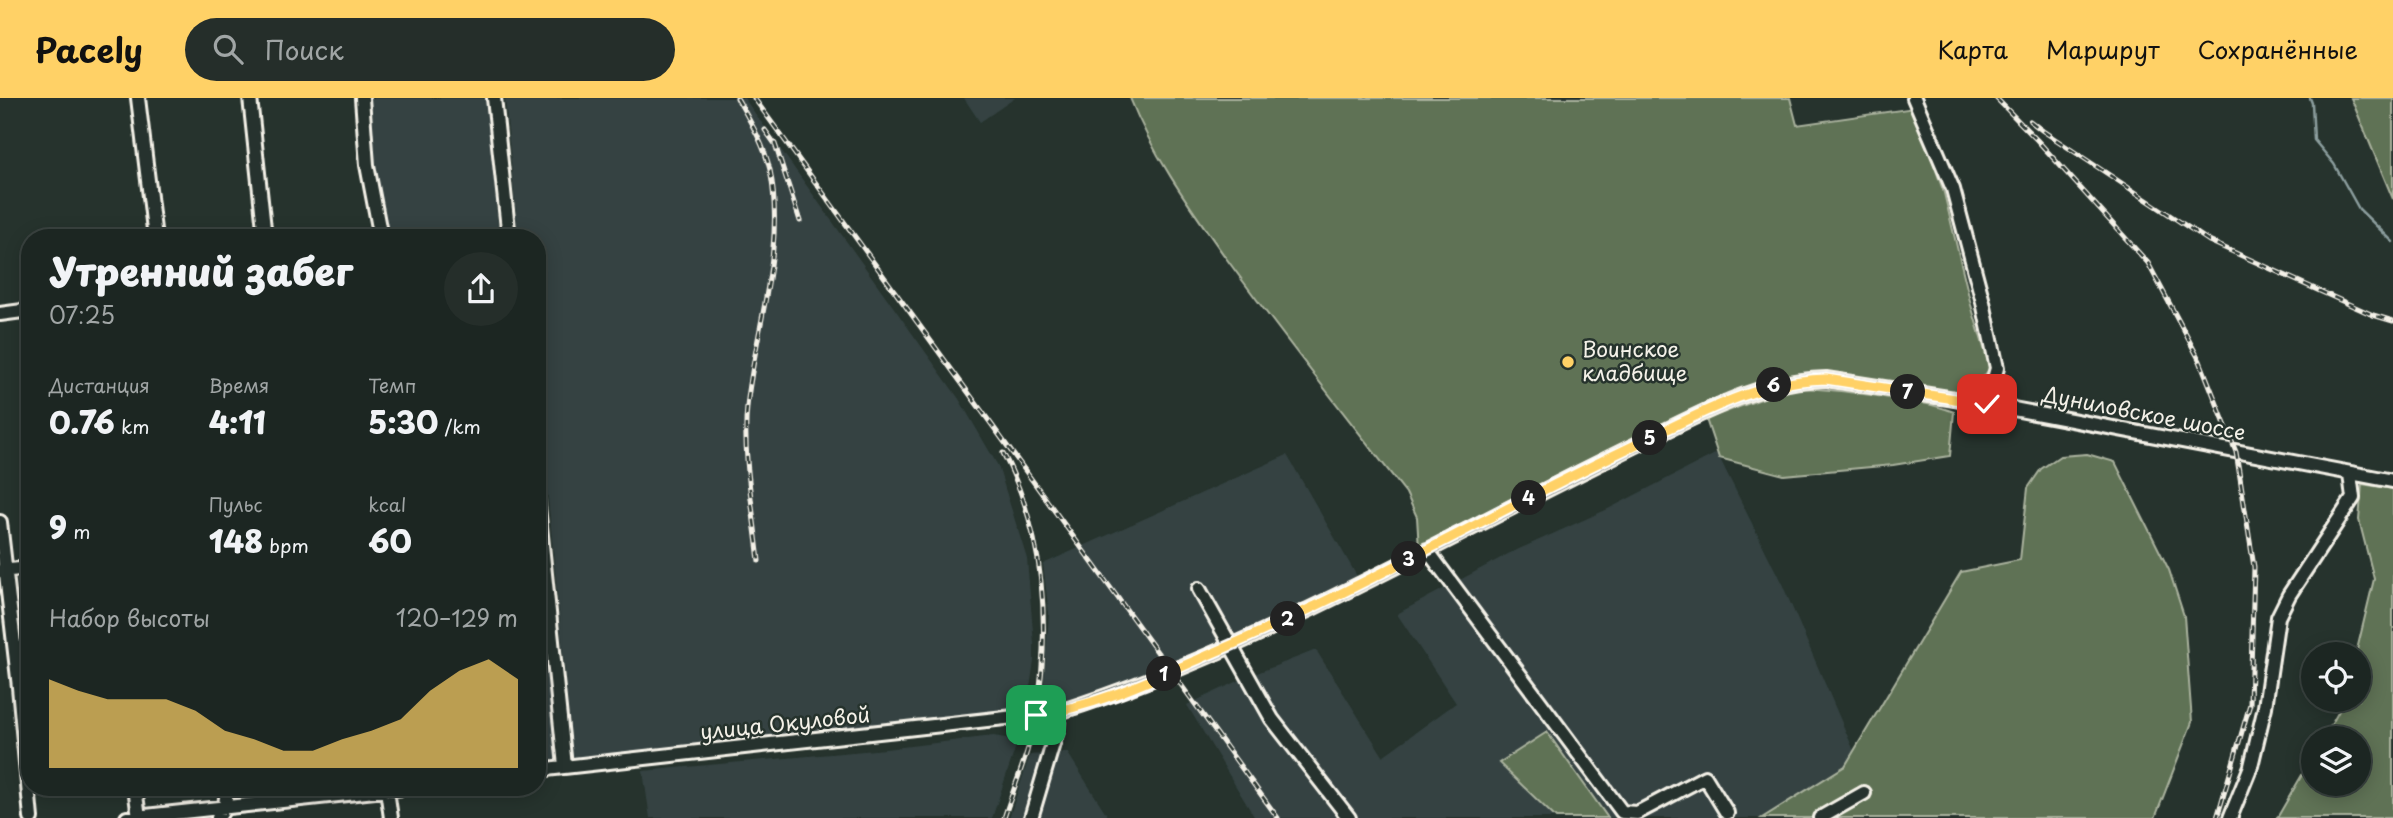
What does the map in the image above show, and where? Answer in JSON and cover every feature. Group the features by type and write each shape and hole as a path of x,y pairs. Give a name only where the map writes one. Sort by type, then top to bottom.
{"street":[{"path":"138,98 154,229"},
{"path":"250,98 264,229"},
{"path":"362,98 368,165 379,229"},
{"path":"494,98 508,229"},
{"path":"1914,98 1953,189 1983,302 1997,369 1987,404"},
{"path":"0,314 21,311"},
{"name":"Дуниловское шоссе","path":"1036,715 1059,712 1134,687 1232,645 1362,584 1587,468 1690,419 1779,383 1826,379 1987,404 2393,481"},
{"path":"2230,818 2251,766 2263,719 2278,617 2289,595 2353,498 2350,474"},
{"path":"0,522 3,571 21,709"},
{"path":"1427,550 1622,813 1639,815 1705,777 1727,813"},
{"path":"3,571 21,569"},
{"path":"546,583 565,766"},
{"path":"1199,589 1272,719 1349,818"},
{"path":"1031,818 1057,730 1059,712"},
{"name":"улица Окуловой","path":"546,769 1036,715"},
{"path":"1820,818 1864,793"},
{"path":"29,796 31,818"},
{"path":"134,796 133,817 222,813 299,796"},
{"path":"388,796 391,818"}],"shaded area":[{"path":"364,98 487,98 498,229 381,229 369,165"},
{"path":"505,98 744,98 959,399 998,466 1027,559 1034,661 1026,713 573,758 546,478 546,229 517,229"},
{"path":"964,98 1015,98 980,122"},
{"path":"1717,453 1783,586 1854,751 1845,766 1762,818 1255,818 1187,705 1247,677 1316,650 1383,756 1456,703 1397,614 1508,554 1608,509"},
{"path":"1287,455 1358,578 1230,641 1124,685 1066,705 1042,707 1049,614 1043,564"},
{"path":"546,656 557,762 546,763"},
{"path":"993,736 1018,740 992,818 650,818 643,771 886,749"},
{"path":"1067,752 1109,818 1009,818 1030,755"}],"green space":[{"path":"1130,98 1790,98 1797,125 1914,108 1944,193 1971,305 1990,368 1967,399 1818,375 1796,376 1753,387 1594,461 1419,549 1417,517 1406,493 1270,318 1199,220 1161,161"},
{"path":"2351,98 2393,98 2393,199"},
{"path":"1791,388 1840,391 1906,400 1954,412 1950,456 1893,465 1784,475 1719,458 1706,419"},
{"path":"2087,454 2115,462 2169,570 2184,616 2192,722 2155,818 1762,818 1845,766 1961,572 2020,560 2028,488 2041,469 2060,456"},
{"path":"2362,484 2393,489 2393,818 2277,818 2301,777 2301,796 2371,796 2371,726 2331,726 2338,712 2371,712 2371,642 2359,642 2374,579 2359,520"},
{"path":"1547,732 1608,818 1556,818 1499,763"}],"waterway":[{"path":"2310,98 2314,140 2334,164 2359,209 2393,242"}],"railway":[{"path":"737,98 764,151 774,200 772,259 751,378 746,425 747,464 759,561"},
{"path":"754,98 1278,818"},
{"path":"1996,98 2148,263 2200,361 2236,452 2254,567 2250,704 2217,818"},
{"path":"2030,121 2209,241 2373,315 2393,321"},
{"path":"765,130 775,144 800,221"},
{"path":"1003,453 1028,515 1041,581 1043,615 1041,682 1036,715 1004,818"}],"place":[{"name":"Воинское кладбище","path":"1568,362"}],"route":[{"path":"1036,715 1059,712 1134,687 1281,623 1587,468 1759,389 1779,383 1826,379 1987,404"}]}
